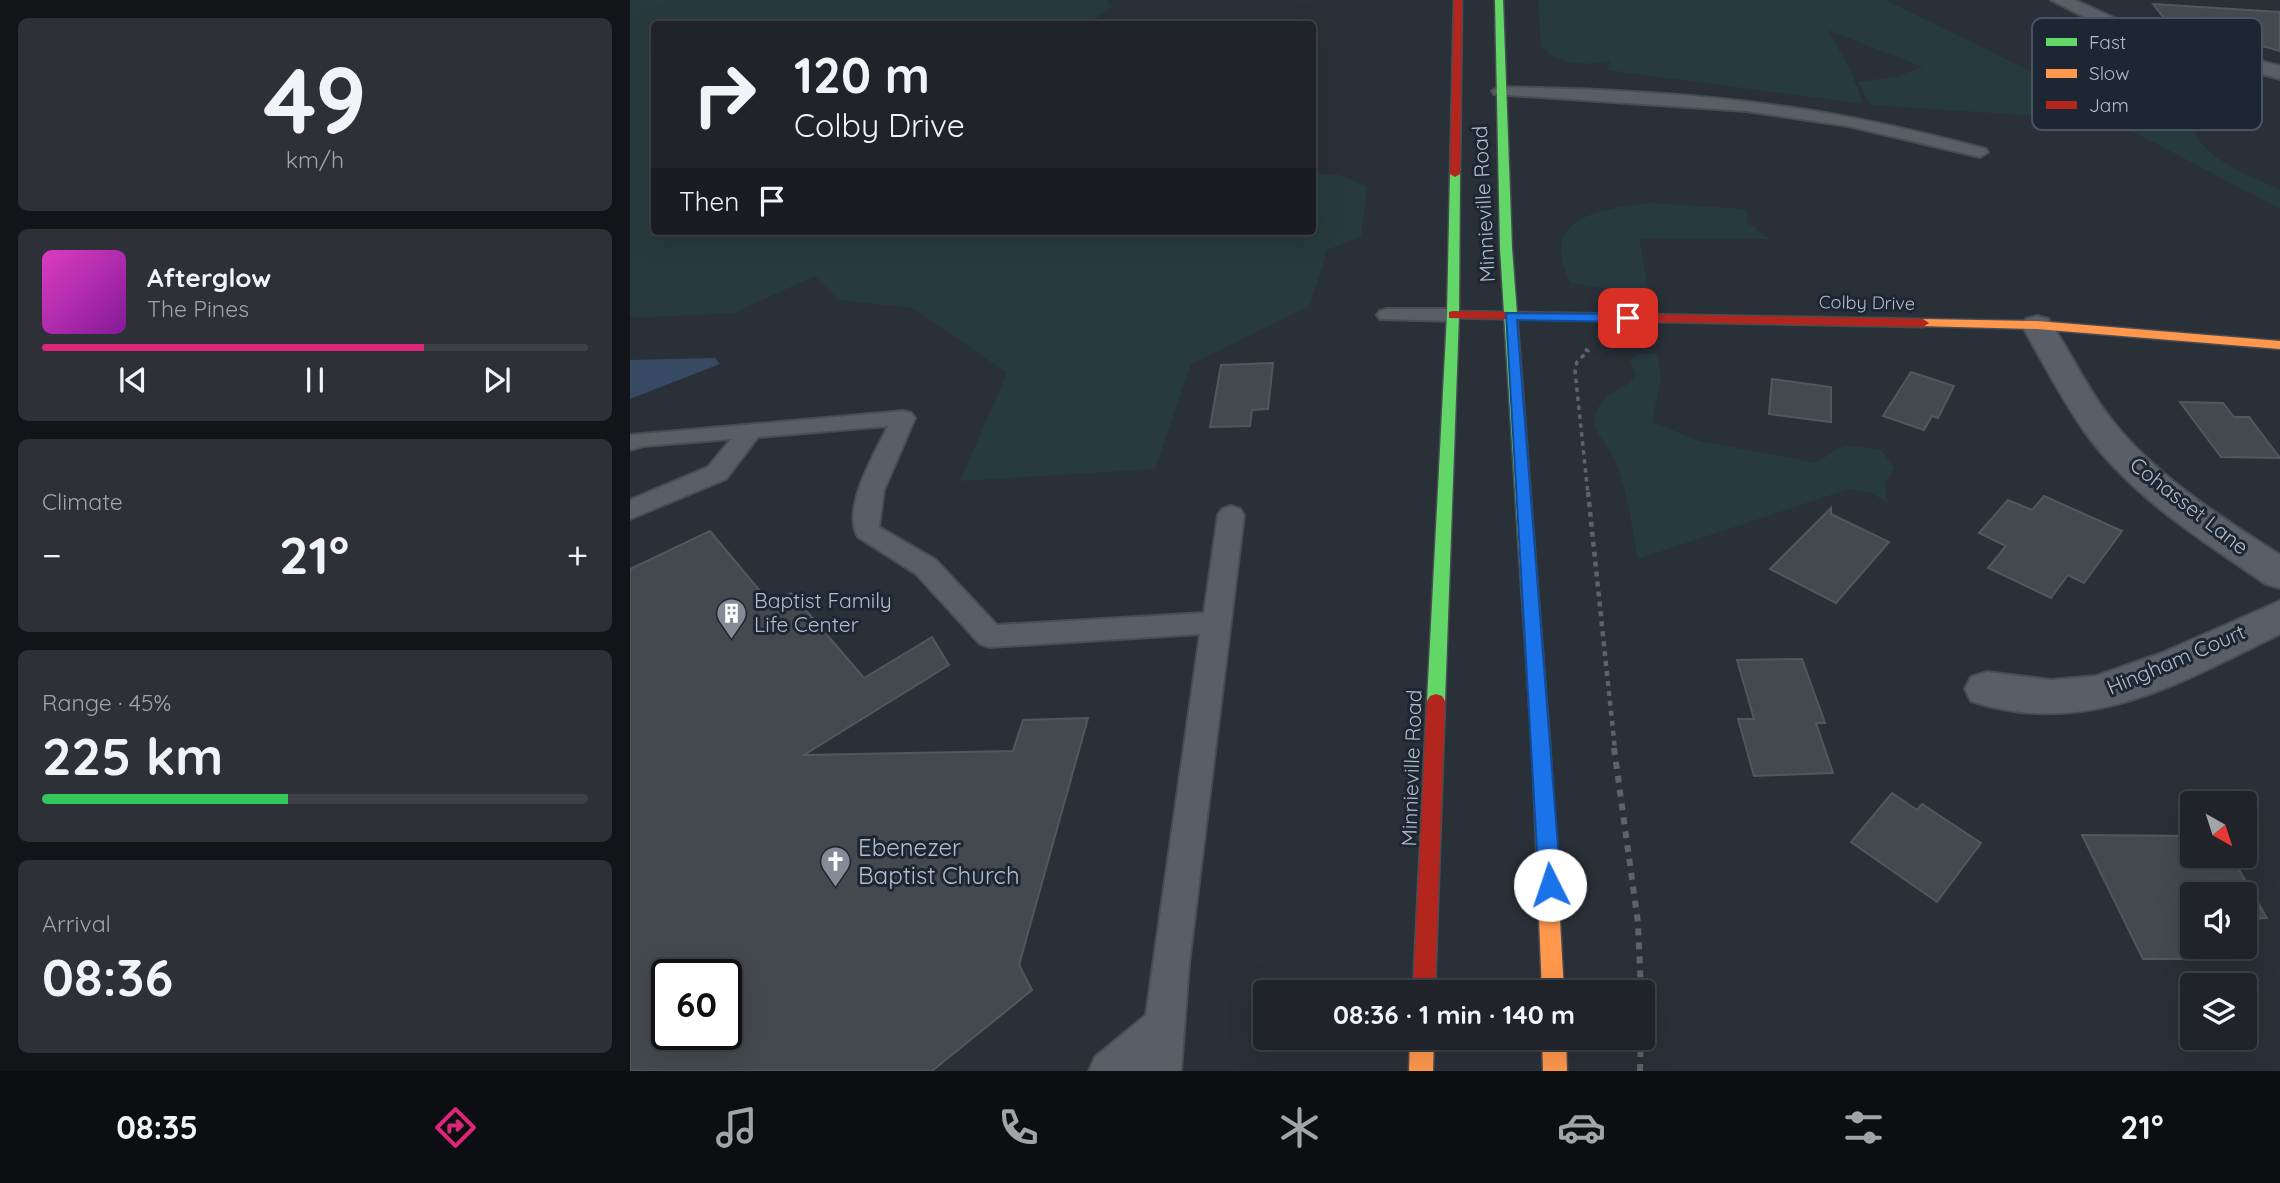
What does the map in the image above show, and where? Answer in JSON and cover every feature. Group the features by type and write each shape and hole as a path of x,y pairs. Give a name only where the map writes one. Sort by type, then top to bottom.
{"main road":[{"name":"Minnieville Road","path":"1425,980 1453,315 1458,0"},
{"name":"Minnieville Road","path":"1500,0 1499,91 1511,316 1550,885 1553,980"},
{"name":"Colby Drive","path":"1453,315 2037,325 2280,345"},
{"path":"1421,1071 1422,1050"},
{"path":"1554,1050 1555,1071"}],"street":[{"path":"2060,0 2099,18"},
{"path":"2262,68 2280,73"},
{"name":"Cohasset Lane","path":"2037,325 2078,396 2124,456 2173,499 2280,574"},
{"name":"Hingham Court","path":"1987,689 2019,695 2071,697 2116,689 2280,616"}],"lane":[{"path":"1499,91 1691,98 1829,118 1928,144 1980,152"},
{"path":"1387,315 1453,315"},
{"path":"630,443 641,439 903,418 868,503 864,522 867,531 926,567 990,636 1216,623"},
{"path":"630,510 717,473 751,430"},
{"path":"1161,1071 1170,964 1231,515"},
{"path":"1109,1071 1165,1025"}],"path":[{"path":"1588,351 1577,362 1575,371 1621,810 1638,923 1640,980"},
{"path":"1640,1071 1641,1050"}],"green space":[{"path":"630,0 1106,0 1113,6 1092,21 651,21 651,235 1316,235 1316,173 1339,175 1367,186 1361,237 1327,250 1310,306 1191,364 1155,469 960,481 1007,373 913,308 839,300 815,276 734,313 630,318"},
{"path":"1538,0 1886,0 2032,72 2032,116 1870,105 1858,82 1898,76 1923,67 1828,30 1850,69 1864,104 1607,70 1610,61 1573,63 1548,53 1541,46"},
{"path":"2130,130 2195,130 2204,146 2219,159 2280,189 2280,209"},
{"path":"1650,203 1746,209 1748,223 1769,239 1639,238 1648,288 1605,289 1571,283 1562,261 1561,244 1567,231 1578,221 1593,214"},
{"path":"1640,353 1657,354 1661,379 1652,422 1700,441 1816,463 1844,445 1881,450 1895,468 1885,483 1887,502 1871,493 1849,489 1638,559 1623,483 1614,458 1597,430 1595,417 1605,399 1636,375 1630,360"}],"water":[{"path":"715,358 720,364 630,399 630,360"}],"building":[{"path":"2153,4 2280,12 2280,51 2262,46 2262,18 2164,18"},
{"path":"1273,363 1268,409 1252,410 1250,426 1210,427 1221,365"},
{"path":"1911,372 1954,386 1938,418 1932,416 1924,430 1883,416"},
{"path":"1772,379 1831,387 1831,422 1769,414"},
{"path":"2180,402 2223,403 2234,417 2249,417 2280,458 2221,457"},
{"path":"2044,496 2122,531 2084,583 2068,575 2051,598 1988,568 2006,546 1979,533 2008,500 2032,510"},
{"path":"1831,508 1831,514 1889,542 1836,603 1770,569"},
{"name":"Ebenezer Baptist Church","path":"710,531 770,603 791,593 864,678 932,637 949,665 804,755 1013,751 1023,720 1088,718 1019,965 1032,990 932,1071 630,1071 630,569"},
{"path":"1802,659 1825,723 1816,723 1833,773 1754,776 1738,719 1754,719 1737,660"},
{"path":"1892,793 1917,810 1922,804 1981,843 1937,902 1851,842"},
{"path":"2082,835 2180,836 2180,868 2238,868 2246,882 2180,882 2180,959 2143,959"},
{"path":"2257,901 2267,918 2257,918"}],"traffic: fast":[{"path":"1499,0 1506,248 1526,539"},
{"path":"1436,701 1453,315 1455,174"}],"traffic: slow":[{"path":"1923,323 2037,325 2280,345"},
{"path":"1526,539 1541,744 1552,980"},
{"path":"1421,1071 1422,1050"},
{"path":"1554,1050 1555,1071"}],"traffic: jam":[{"path":"1455,174 1458,0"},
{"path":"1453,315 1923,323"},
{"path":"1424,980 1436,701"}],"place":[{"name":"Baptist Family Life Center","path":"731,640"},
{"name":"Ebenezer Baptist Church","path":"835,889"}],"route":[{"path":"1550,885 1511,316 1628,318"}]}
